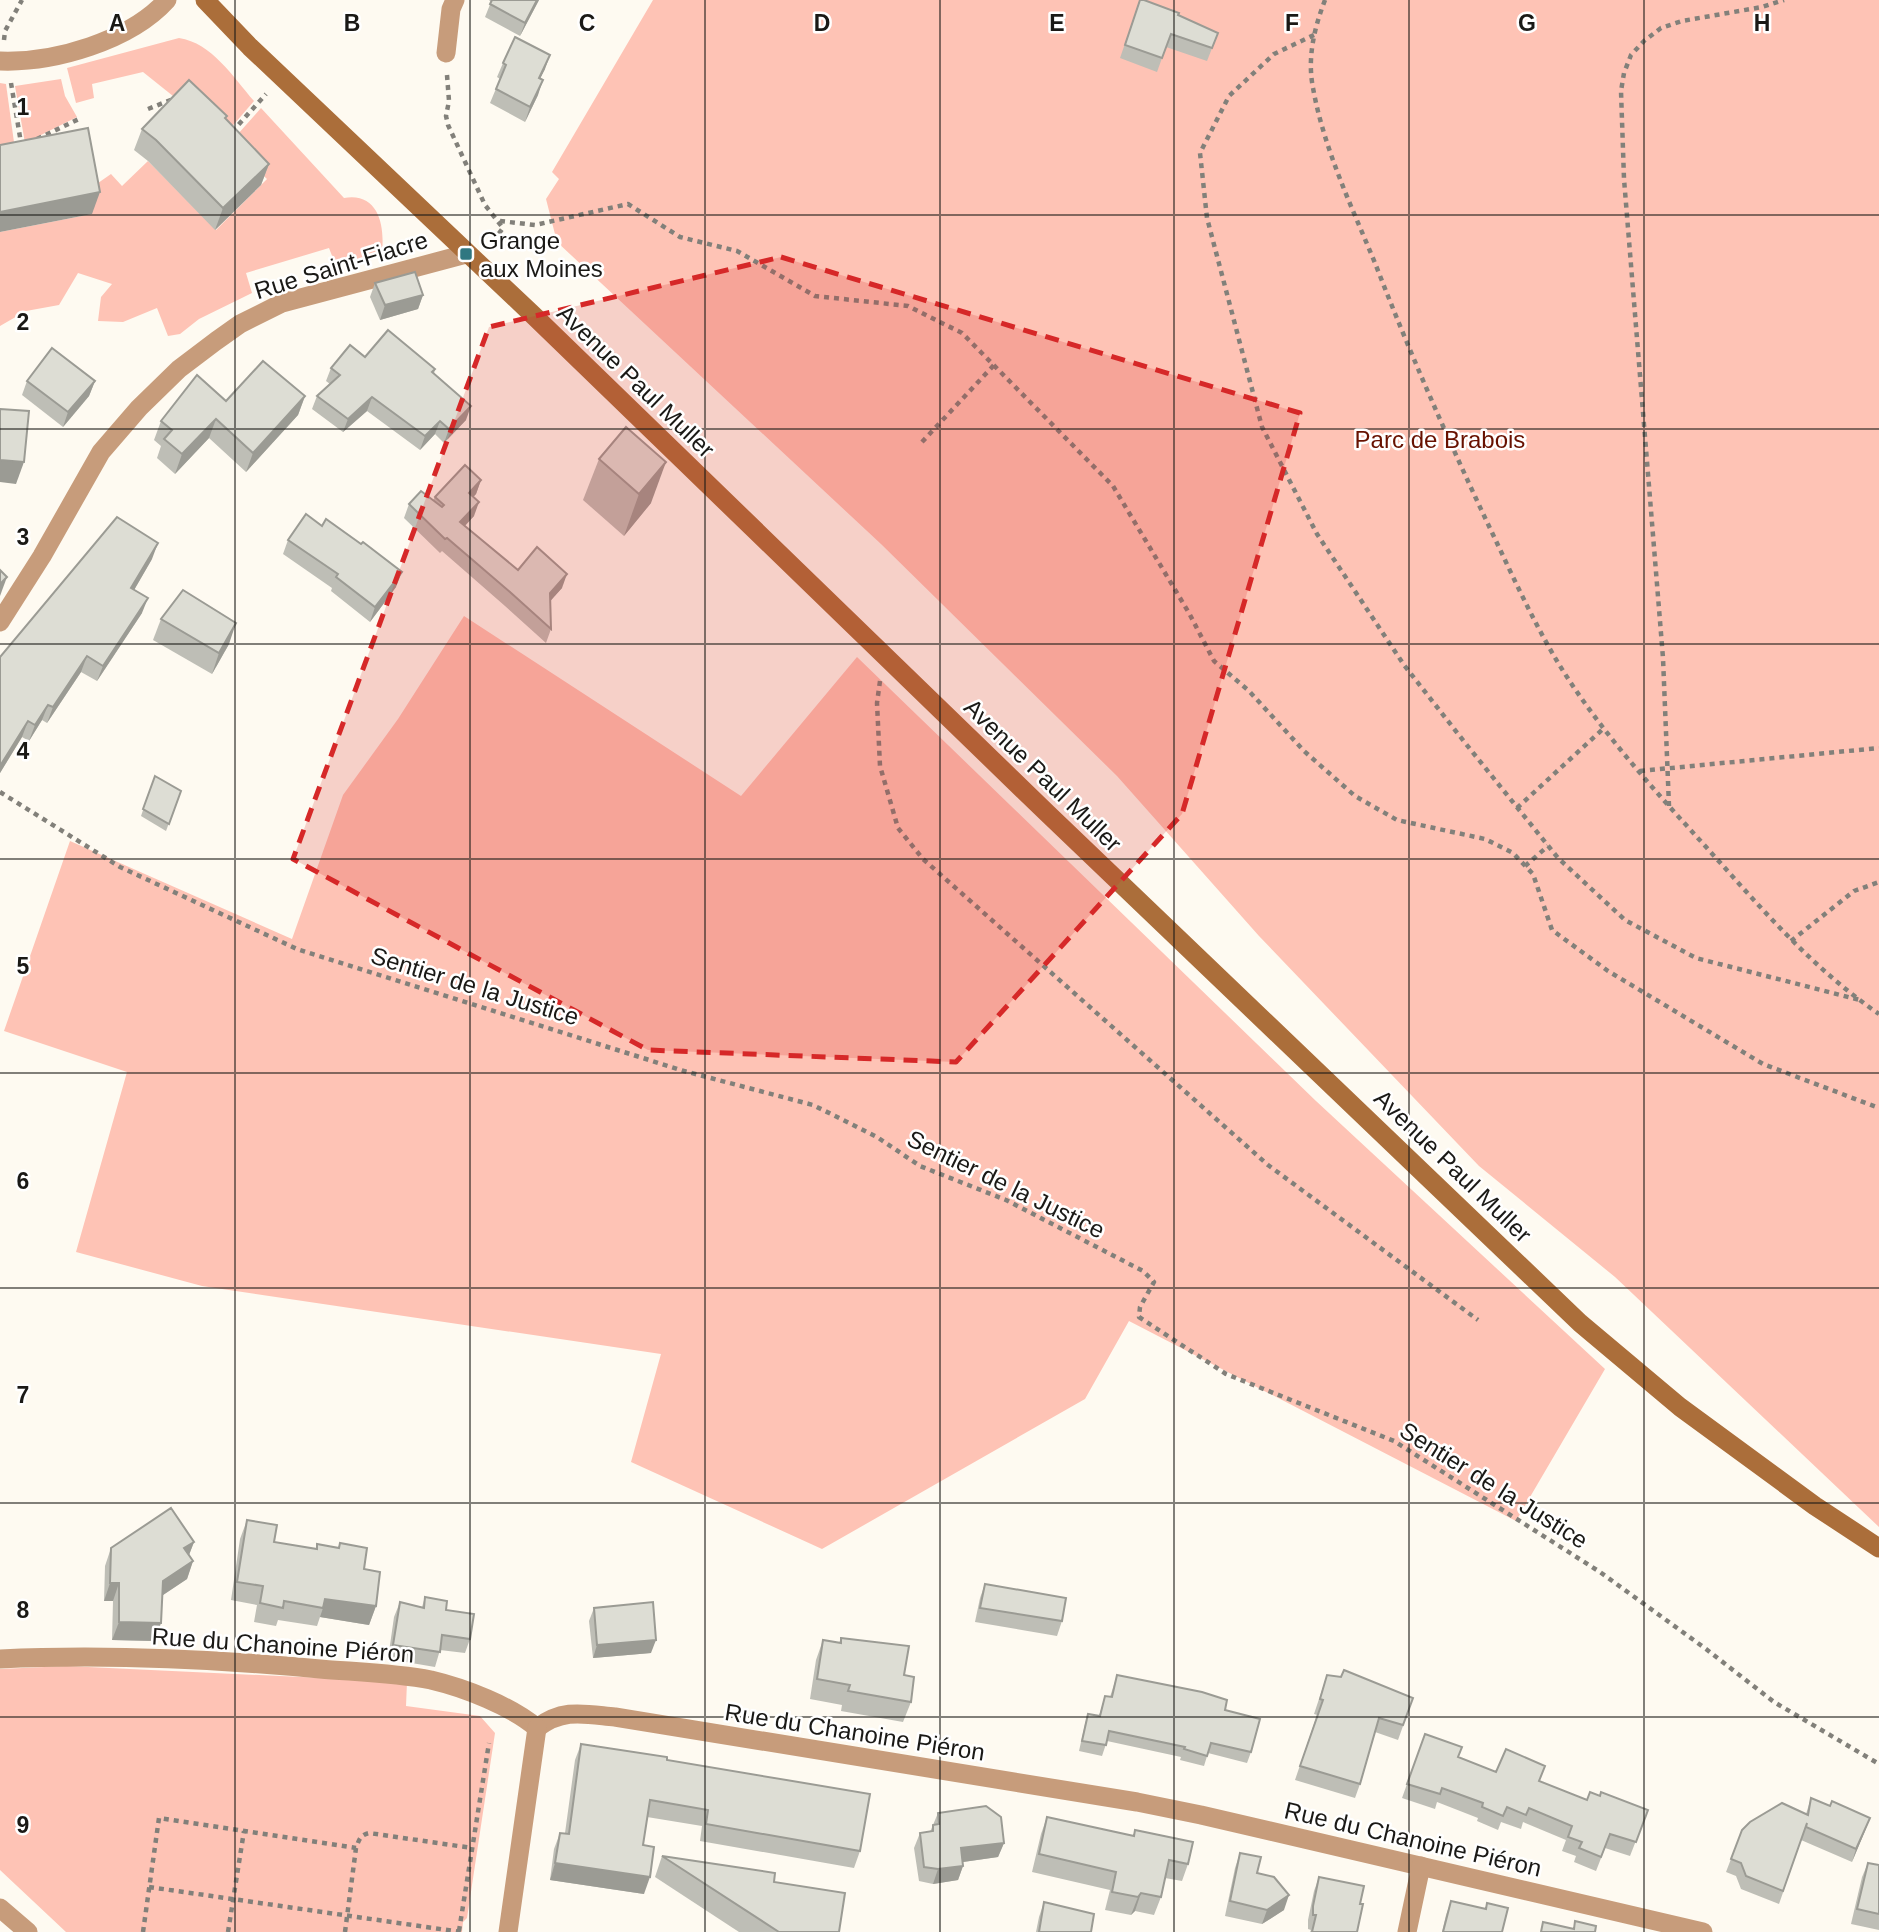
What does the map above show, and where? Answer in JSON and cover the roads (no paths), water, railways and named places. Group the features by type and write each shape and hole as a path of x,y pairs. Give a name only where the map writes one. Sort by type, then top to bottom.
{"main road":[{"name":"Avenue Paul Muller","path":"205,0 1580,1323 1680,1406 1815,1506 1879,1548"}],"street":[{"path":"4,62 42,61 102,41 156,12 167,0"},
{"path":"446,53 451,9 455,0"},
{"name":"Rue Saint-Fiacre","path":"0,622 42,556 101,453 139,408 179,369 240,324 266,309 466,254"},
{"name":"Rue du Chanoine Piéron","path":"0,1659 100,1657 253,1662 432,1681 506,1707 519,1713 537,1728 551,1718 564,1715 615,1717 1137,1802 1703,1932"},
{"path":"508,1932 537,1728"},
{"path":"1407,1932 1421,1866"},
{"path":"0,1908 28,1932"}],"place":[{"name":"Grange aux Moines","path":"466,254"}],"park label":[{"name":"Parc de Brabois","path":"1440,439"}]}
